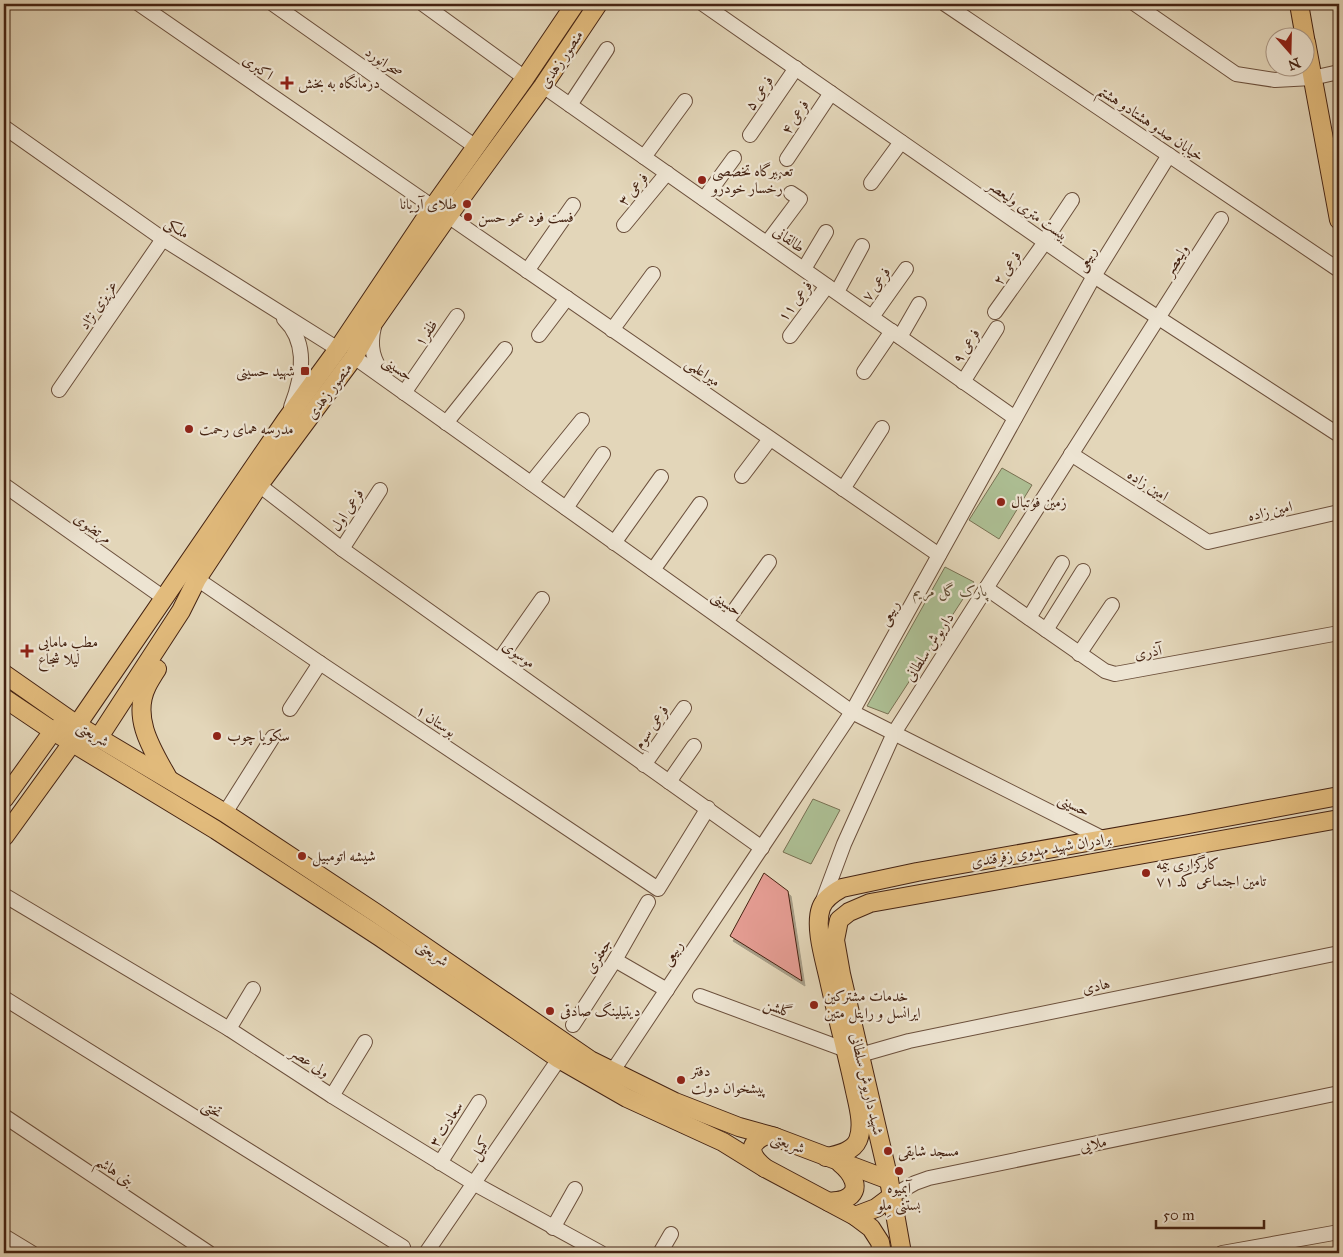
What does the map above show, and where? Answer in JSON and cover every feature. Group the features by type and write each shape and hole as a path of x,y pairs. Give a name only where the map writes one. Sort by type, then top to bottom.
{"main road":[{"name":"منصور زهدی","path":"99,737 182,611 197,579 259,485 354,357 441,212 476,147 575,4"},
{"name":"منصور زهدی","path":"78,725 286,420 441,212 543,86 598,4"},
{"path":"1296,6 1302,28"},
{"path":"1312,78 1339,220"},
{"path":"338,349 354,357"},
{"path":"169,779 144,728 141,710 146,688 178,632 182,611"},
{"name":"شریعتی","path":"4,674 78,725 225,813 376,913 590,1060 675,1102 832,1159 890,1188"},
{"name":"شریعتی","path":"4,698 53,731 216,830 388,942 560,1060 627,1098 723,1142 765,1168 855,1216 871,1228 881,1247"},
{"path":"4,799 53,731 63,725 78,725"},
{"path":"4,836 72,742 83,744 99,737"},
{"name":"برادران شهید مهدوی زفرقندی","path":"821,907 831,894 842,888 916,872 1339,796"},
{"name":"برادران شهید مهدوی زفرقندی","path":"834,975 835,940 839,920 849,912 870,903 1128,858 1339,818"},
{"path":"1104,839 1128,858"},
{"path":"821,907 819,918 822,955 834,975"},
{"name":"شهید داریوش سلطانی","path":"834,975 890,1188 902,1253"},
{"name":"شهید داریوش سلطانی","path":"832,1159 845,1152 858,1141 860,1128 859,1108 853,1052"},
{"path":"765,1168 756,1160 752,1153 752,1146 757,1140 766,1135 774,1137"},
{"path":"829,1202 844,1200 852,1195 855,1185 854,1178 848,1169 832,1159"},
{"name":"ملایی","path":"855,1216 876,1208 890,1188"}],"street":[{"name":"اکبری","path":"139,4 441,212"},
{"name":"صحرانورد","path":"273,4 476,147"},
{"path":"423,4 525,78"},
{"name":"بیست متری ولیعصر","path":"703,4 1094,276 1339,435"},
{"name":"خیابان صدو هشتادو هشتم","path":"945,4 1339,270"},
{"path":"1135,4 1236,74 1275,80 1312,78"},
{"path":"570,105 607,49"},
{"name":"فرعی ۵","path":"750,135 796,68"},
{"path":"1316,77 1339,72"},
{"name":"طالقانی","path":"543,86 1015,418"},
{"name":"فرعی ۴","path":"787,159 831,93"},
{"path":"644,157 685,100"},
{"name":"ملکی","path":"4,127 163,239 338,349"},
{"path":"871,183 901,142"},
{"name":"ربیعی","path":"612,1072 852,712 1094,276 1169,155"},
{"path":"704,199 734,158"},
{"name":"فرعی ۳","path":"624,225 667,173"},
{"path":"767,243 800,198 791,192"},
{"name":"فرعی ۲","path":"995,312 1072,200"},
{"path":"527,271 572,205"},
{"name":"میراعلمی","path":"441,212 939,555"},
{"name":"ولیعصر","path":"1158,318 1221,219"},
{"path":"804,269 826,232"},
{"name":"عزیزی نژاد","path":"59,390 163,239"},
{"name":"فرعی ۱۱","path":"790,336 832,289 862,246"},
{"name":"فرعی ۷","path":"872,317 906,269"},
{"path":"612,330 653,274"},
{"path":"539,335 566,298"},
{"path":"864,372 919,304"},
{"path":"275,310 289,324 294,333 298,341 302,363 299,386 286,420"},
{"name":"ظفر۱","path":"404,393 457,316"},
{"name":"داریوش سلطانی","path":"821,907 844,844 894,733 1158,318"},
{"path":"374,322 370,342 379,368 390,383"},
{"name":"فرعی ۹","path":"963,382 997,328"},
{"path":"446,423 505,349"},
{"name":"حسینی","path":"354,357 852,712 1104,839"},
{"path":"531,484 582,420"},
{"path":"843,489 882,428"},
{"path":"742,476 770,439"},
{"path":"566,508 603,454"},
{"name":"امین زاده","path":"1071,454 1208,542"},
{"path":"614,543 661,477"},
{"name":"مرتضوی","path":"4,485 164,598"},
{"name":"موسوی","path":"259,485 342,548 500,659 644,765 708,808 762,848"},
{"name":"فرعی اول","path":"342,548 380,490"},
{"path":"653,570 700,504"},
{"name":"امين زاده","path":"1208,542 1339,512"},
{"path":"726,622 768,562"},
{"path":"1029,618 1062,563"},
{"path":"1046,630 1083,571"},
{"name":"بوستان ۱","path":"197,579 320,664 658,889 708,808"},
{"name":"آذری","path":"986,588 1105,672 1115,674 1339,633"},
{"path":"500,659 542,599"},
{"path":"1080,654 1112,605"},
{"path":"290,709 320,664"},
{"name":"فرعی سوم","path":"644,765 684,708"},
{"path":"225,813 273,738"},
{"path":"669,782 694,746"},
{"name":"ولی عصر","path":"4,896 228,1029 475,1184 601,1253"},
{"name":"جعفری","path":"573,1025 615,960 648,902"},
{"name":"هادی","path":"853,1052 1339,953"},
{"path":"615,960 667,990"},
{"path":"228,1029 253,989"},
{"name":"گلشن","path":"700,996 853,1052"},
{"name":"تختی","path":"4,998 403,1247"},
{"path":"332,1096 365,1042"},
{"name":"کمیل","path":"426,1253 560,1060"},
{"name":"ملایی","path":"890,1188 929,1178 1339,1094"},
{"name":"سعادت ۳","path":"440,1163 479,1102"},
{"name":"بنی هاشم","path":"4,1116 209,1253"},
{"path":"553,1228 575,1189"},
{"path":"1222,1253 1339,1232"},
{"path":"660,1253 671,1234"},
{"path":"4,1236 32,1253"}],"green space":[{"name":"زمین فوتبال","path":"1002,468 1032,485 999,539 969,520"},
{"name":"پارک گل مریم","path":"945,567 974,582 888,714 867,706"},
{"path":"813,799 840,810 811,864 783,852"}],"building":[{"path":"764,873 788,891 802,981 730,936"}],"place":[{"name":"درمانگاه به بخش","path":"287,83"},
{"name":"تعمیرگاه تخصصی رُخسار خودرو","path":"702,180"},
{"name":"طلای آریانا","path":"467,204"},
{"name":"فست فود عمو حسن","path":"468,217"},
{"name":"شهید حسینی","path":"305,371"},
{"name":"مدرسه همای رحمت","path":"189,429"},
{"name":"زمین فوتبال","path":"1001,502"},
{"name":"مطب مامایی لیلا شجاع","path":"27,651"},
{"name":"سکویا چوب","path":"217,736"},
{"name":"شیشه اتومبیل","path":"302,856"},
{"name":"کارگزاری بیمه تامین اجتماعی کد ۷۱","path":"1146,873"},
{"name":"خدمات مشترکین ایرانسل و رایتل متین","path":"814,1005"},
{"name":"دیتیلینگ صادقی","path":"550,1011"},
{"name":"دفتر پیشخوان دولت","path":"681,1080"},
{"name":"مسجد شایقی","path":"888,1151"},
{"name":"آبمیوه بستنی مِلو","path":"899,1171"}]}
